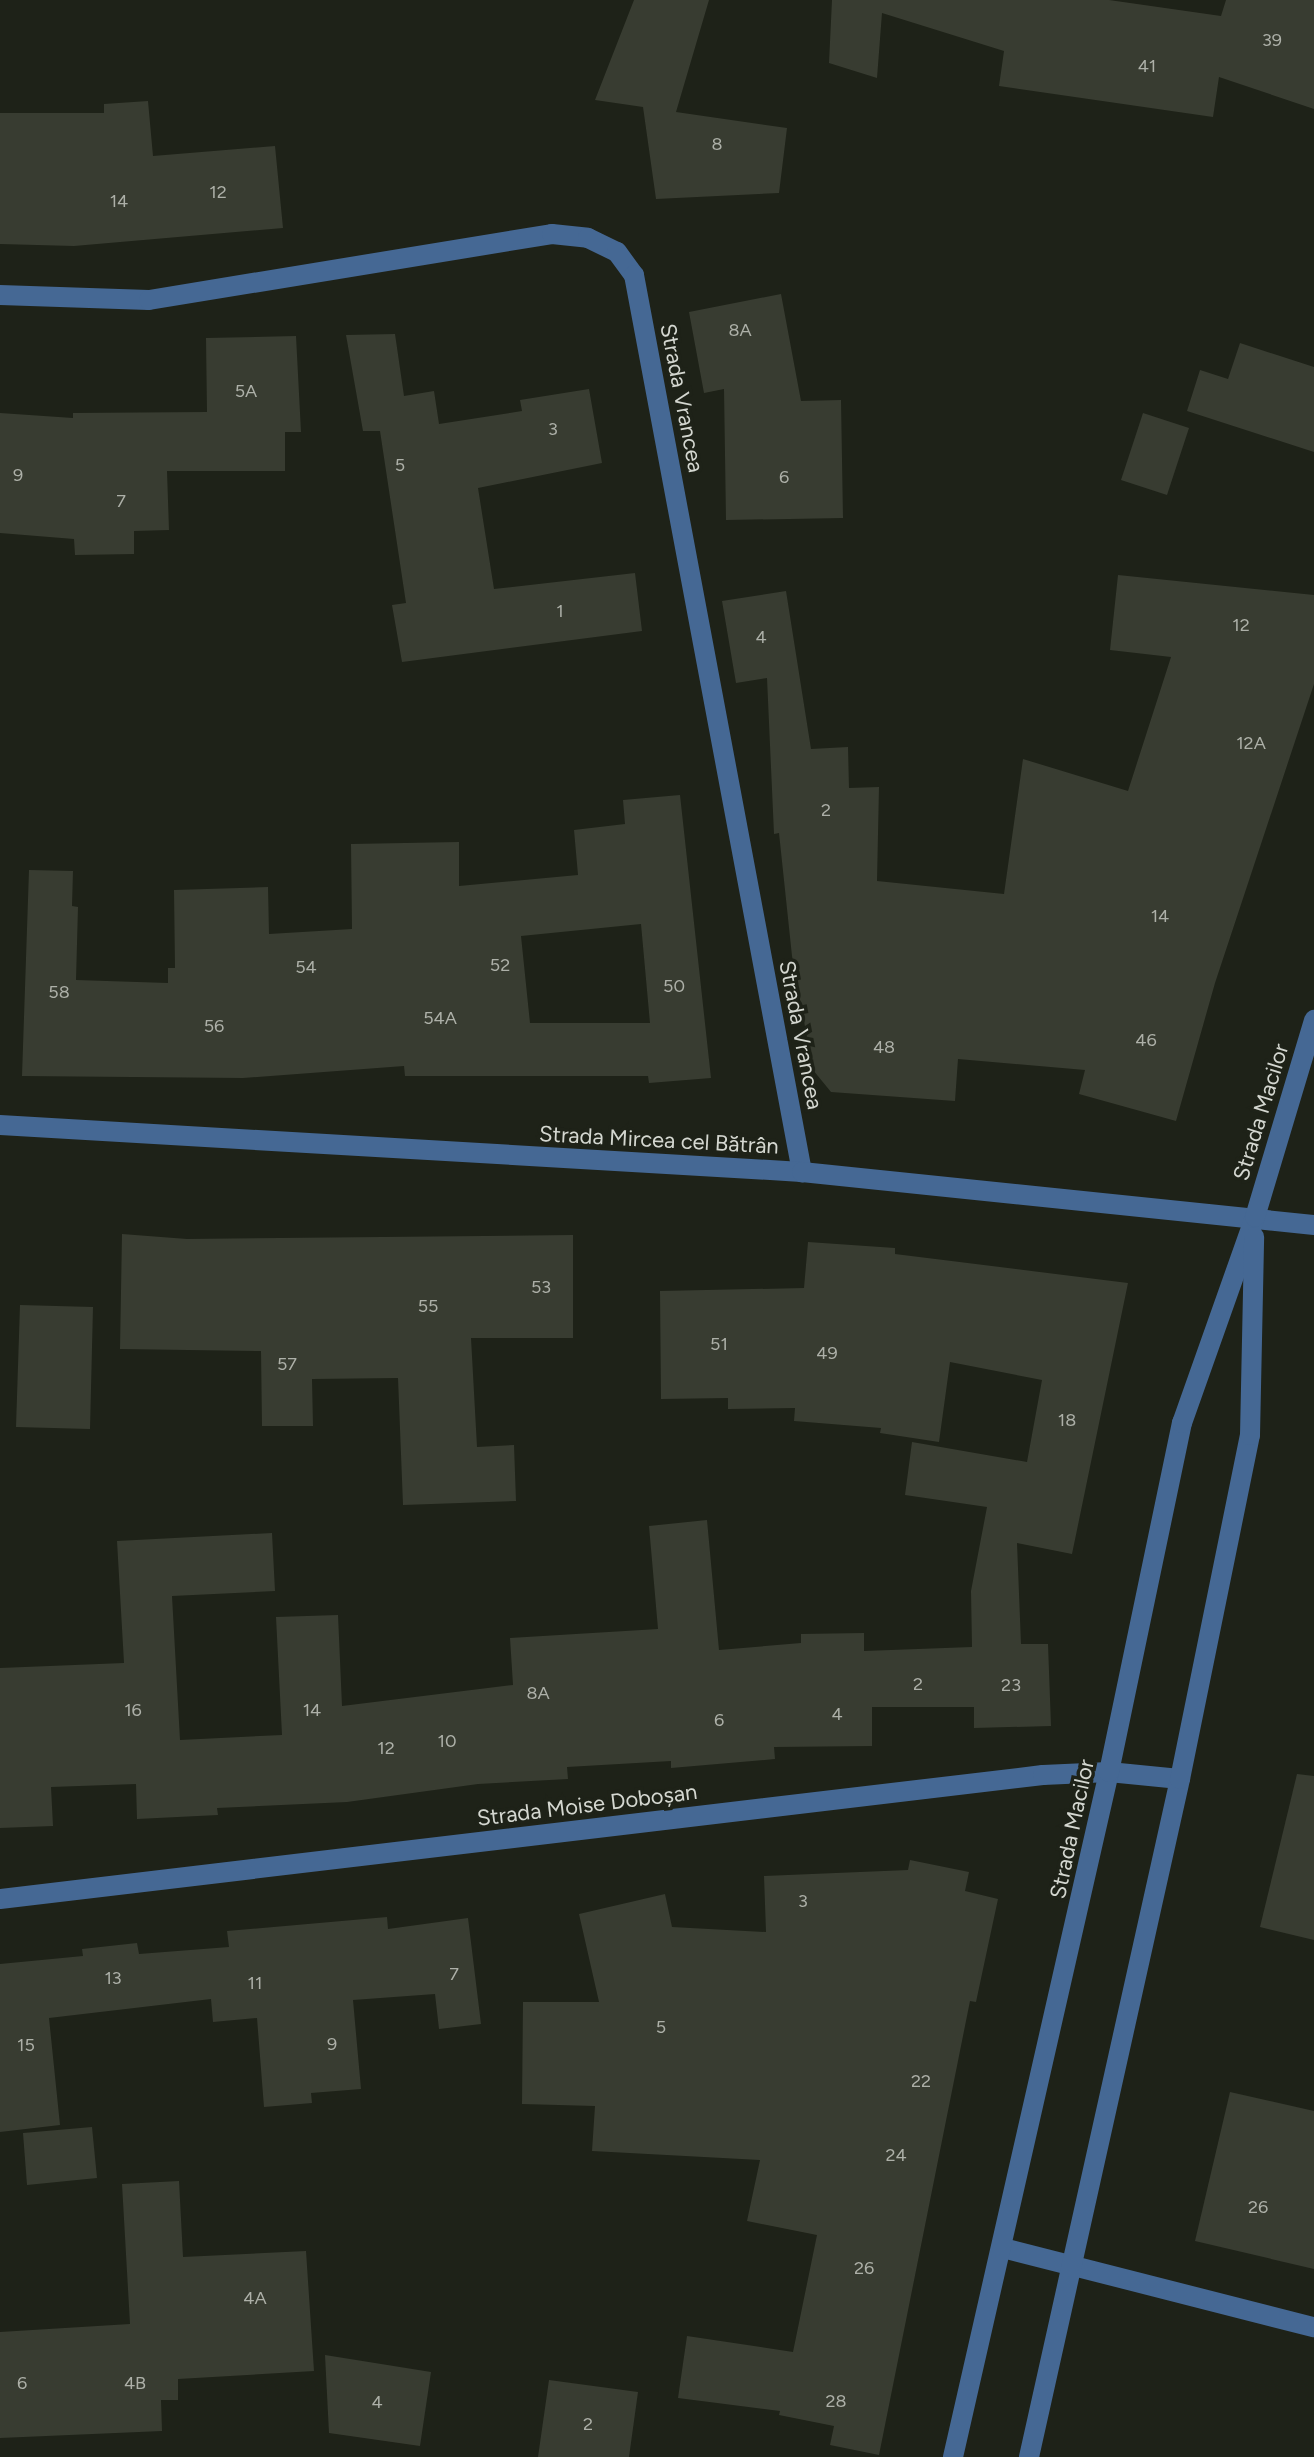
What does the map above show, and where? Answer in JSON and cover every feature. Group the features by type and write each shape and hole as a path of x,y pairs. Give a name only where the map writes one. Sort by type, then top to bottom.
{"street":[{"name":"Strada Vrancea","path":"0,295 149,300 552,234 588,238 617,252 634,275 802,1172"},
{"name":"Strada Macilor","path":"953,2457 1109,1772 1182,1423 1255,1217 1314,1020"},
{"name":"Strada Mircea cel Bătrân","path":"0,1125 802,1172 1314,1225"},
{"name":"Strada Macilor","path":"1029,2457 1180,1779 1250,1435 1255,1217"},
{"name":"Strada Moise Doboșan","path":"0,1899 1043,1775 1109,1772 1180,1779"},
{"path":"1003,2248 1314,2327"}],"building":[{"path":"634,0 709,0 676,112 787,128 779,193 656,199 643,107 595,100"},
{"path":"832,0 1109,0 1221,16 1226,0 1314,0 1314,109 1219,77 1213,117 999,86 1004,51 882,13 877,78 829,63"},
{"path":"148,101 153,156 275,146 283,228 74,246 0,244 0,113 104,113 104,104"},
{"path":"781,294 801,401 841,400 843,518 726,520 724,389 704,393 689,312"},
{"path":"395,334 404,396 434,391 439,424 522,411 520,400 589,389 602,463 478,488 494,589 635,573 642,631 402,662 392,605 406,603 380,431 363,431 346,335"},
{"path":"296,336 301,432 285,432 285,471 167,471 169,530 134,531 134,554 75,555 74,539 0,533 0,413 73,418 73,413 207,412 206,338"},
{"path":"1240,343 1314,367 1314,452 1187,411 1200,370 1228,379"},
{"path":"1143,413 1189,428 1167,495 1121,480"},
{"path":"1118,575 1314,595 1314,684 1215,983 1176,1121 1079,1094 1085,1070 958,1059 955,1101 831,1092 813,1070 792,956 779,833 774,834 767,678 736,683 722,601 786,591 811,749 848,747 849,788 879,787 877,881 1004,894 1023,759 1128,791 1171,657 1110,650"},
{"path":"680,795 711,1078 649,1083 648,1076 405,1076 404,1066 243,1078 22,1076 29,870 73,871 72,906 78,907 76,980 168,983 168,968 175,968 174,890 268,887 269,934 352,929 351,844 459,842 459,886 578,875 574,830 625,824 623,800","holes":["641,924 650,1023 530,1023 521,936"]},
{"path":"122,1234 187,1239 573,1235 573,1338 471,1338 477,1447 514,1445 516,1501 403,1505 398,1378 312,1379 313,1426 262,1426 261,1351 120,1349"},
{"path":"808,1242 895,1248 895,1254 1128,1283 1072,1554 1017,1543 1021,1644 1048,1644 1051,1726 974,1728 974,1707 872,1707 872,1746 774,1747 775,1759 671,1768 671,1761 567,1767 568,1779 478,1784 347,1802 217,1808 218,1815 137,1819 136,1784 51,1787 53,1826 0,1828 0,1668 124,1663 117,1541 272,1533 275,1591 172,1596 180,1740 282,1735 276,1617 338,1615 342,1706 513,1685 510,1638 658,1629 649,1526 707,1520 719,1650 801,1643 801,1634 864,1633 864,1651 972,1647 971,1591 987,1507 905,1495 912,1442 1027,1462 1042,1380 950,1362 939,1442 880,1433 881,1428 794,1421 795,1408 728,1409 728,1398 661,1399 660,1291 804,1288"},
{"path":"20,1305 93,1307 90,1429 16,1427"},
{"path":"1297,1774 1314,1776 1314,1940 1260,1927"},
{"path":"910,1860 969,1872 965,1891 998,1899 976,2002 970,2001 879,2455 830,2445 834,2426 779,2415 780,2411 678,2398 687,2336 793,2352 817,2235 747,2221 760,2160 592,2151 595,2106 522,2104 523,2002 599,2002 579,1914 665,1894 672,1927 766,1932 764,1876 908,1870"},
{"path":"387,1917 388,1929 468,1918 481,2024 439,2029 435,1994 353,2000 361,2089 311,2093 312,2103 264,2107 257,2018 213,2022 211,1999 49,2018 60,2125 0,2132 0,1964 83,1956 82,1949 137,1943 139,1954 229,1947 227,1931"},
{"path":"1230,2092 1314,2111 1314,2269 1195,2241"},
{"path":"92,2127 97,2178 27,2185 23,2133"},
{"path":"179,2181 183,2257 306,2251 314,2371 178,2379 178,2400 161,2400 162,2431 0,2438 0,2332 130,2324 122,2184"},
{"path":"325,2355 431,2372 420,2446 329,2433"},
{"path":"549,2380 638,2392 629,2457 538,2457"}]}
